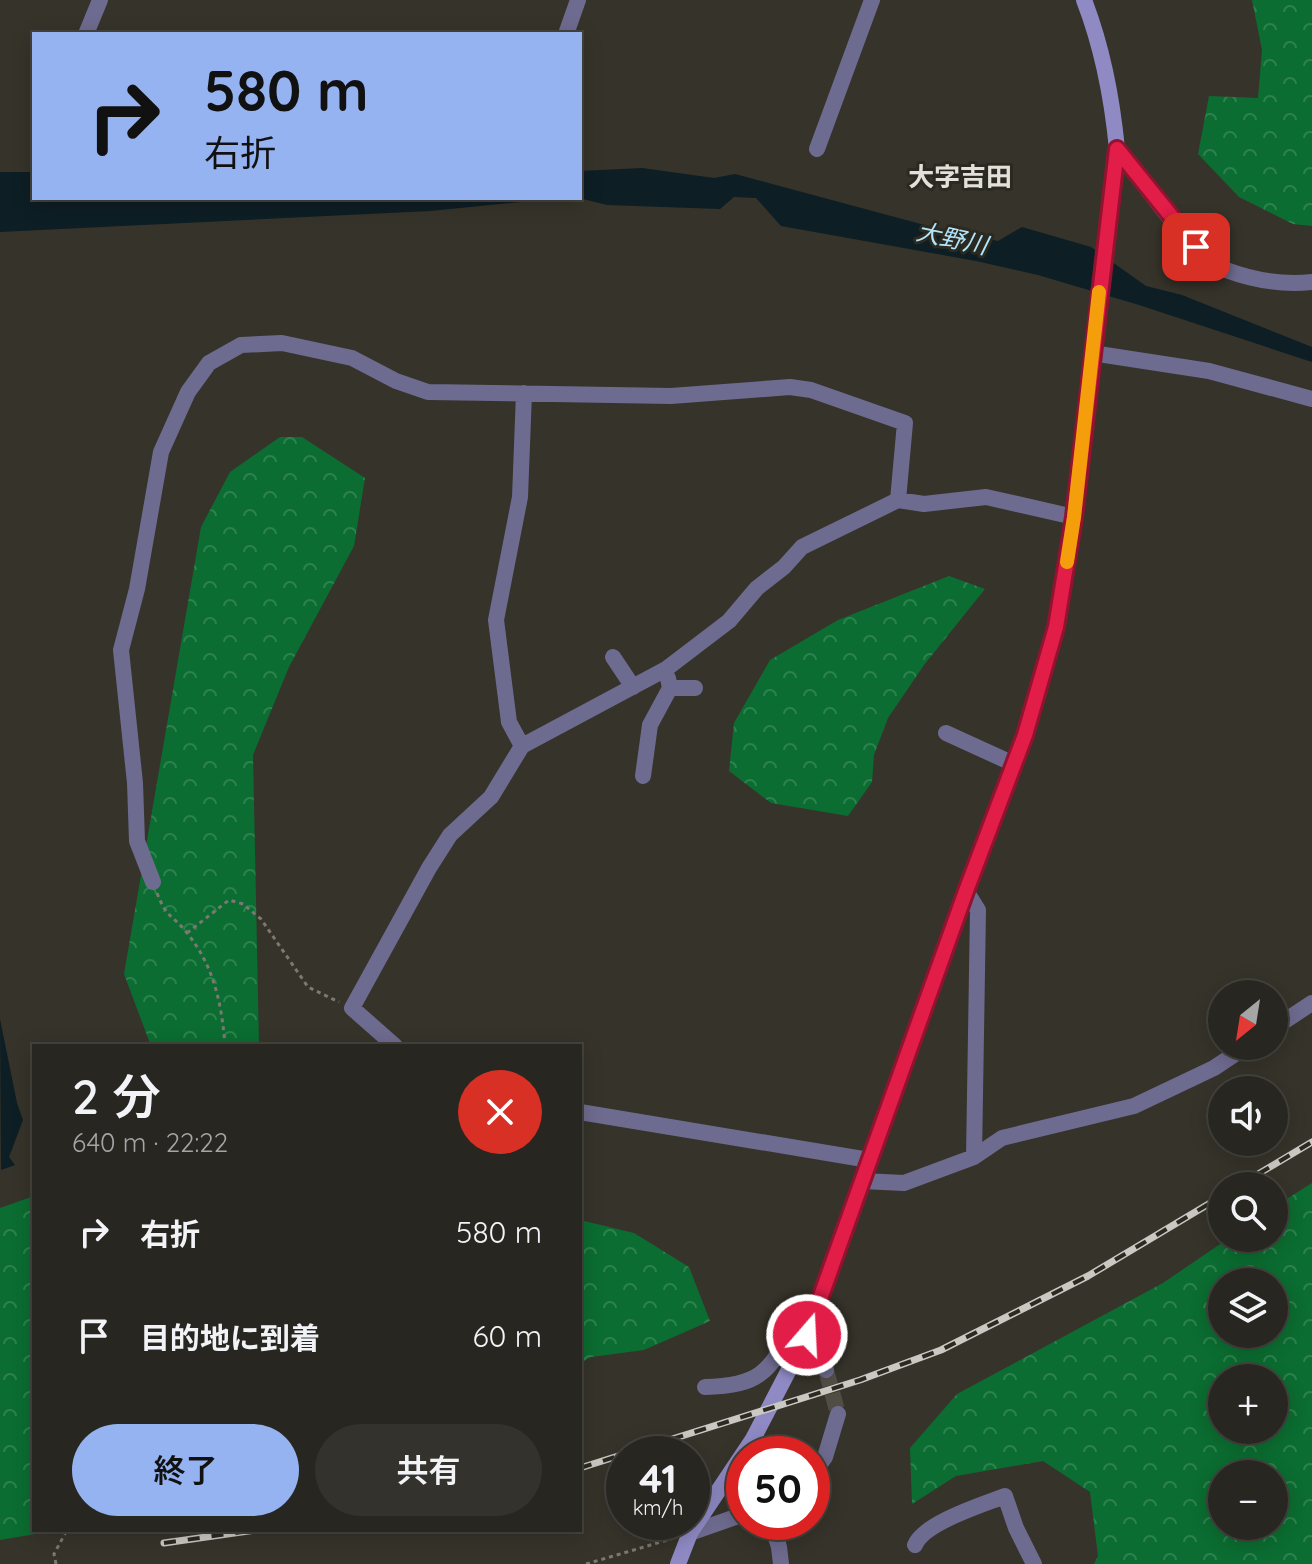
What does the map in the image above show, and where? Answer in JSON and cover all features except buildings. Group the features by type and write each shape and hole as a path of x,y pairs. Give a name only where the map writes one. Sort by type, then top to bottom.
{"main road":[{"path":"710,1503 753,1439 807,1335 1025,735 1056,627 1074,517 1117,149 1113,99 1084,0"},
{"path":"678,1564 687,1540"}],"street":[{"path":"87,32 100,0"},
{"path":"567,32 578,0"},
{"path":"817,149 872,0"},
{"path":"1117,149 1196,247 1224,269 1286,284 1312,282"},
{"path":"153,882 137,841 135,783 121,650 137,589 161,452 188,392 209,363 241,345 282,343 352,358 396,381 428,392 671,396 790,387 811,390 905,423 898,500"},
{"path":"1092,353 1209,371 1312,399"},
{"path":"522,746 509,722 496,620 520,497 524,393"},
{"path":"393,1044 352,1008 450,835 491,797 522,746 666,669 729,621 757,588 784,567 802,547 898,500 924,504 986,497 1074,517"},
{"path":"613,657 633,687"},
{"path":"643,776 650,725 670,688 666,669"},
{"path":"670,688 695,688"},
{"path":"946,733 1014,764"},
{"path":"966,891 978,910 974,1157"},
{"path":"1288,1019 1312,1003"},
{"path":"862,1181 904,1183 974,1157 1002,1138 1134,1106 1226,1060"},
{"path":"582,1112 869,1160"},
{"path":"705,1387 748,1382 764,1372 778,1355 798,1318 815,1313"},
{"path":"807,1335 820,1349 826,1370"},
{"path":"830,1440 838,1414"},
{"path":"915,1545 919,1536 968,1510 1005,1496 1016,1528 1034,1564"},
{"path":"775,1540 781,1564"}],"path":[{"path":"153,882 164,911 187,933 214,979 222,1007 225,1044"},
{"path":"187,933 229,900 243,904 261,919 308,987 352,1008"},
{"path":"56,1564 54,1554 66,1532"},
{"path":"586,1564 667,1540"}],"green space":[{"path":"1252,0 1312,0 1312,226 1293,224 1239,197 1198,154 1209,96 1258,98 1262,50"},
{"path":"280,437 302,437 365,478 354,546 289,667 253,755 259,1044 150,1044 124,974 201,527 230,472"},
{"path":"949,576 985,589 924,665 888,718 874,755 872,782 848,816 771,803 729,771 734,723 770,660 838,620"},
{"path":"1312,1183 1312,1564 1094,1564 1098,1556 1090,1492 1043,1461 956,1476 912,1504 910,1448 957,1394 1163,1283 1208,1252 1288,1252 1288,1198"},
{"path":"32,1197 32,1532 47,1532 0,1540 0,1208"},
{"path":"582,1220 634,1233 689,1267 710,1321 644,1350 591,1357 582,1362"}],"water":[{"name":"大野川","path":"642,168 714,178 735,174 932,227 998,241 1022,227 1091,247 1146,286 1182,295 1312,347 1312,362 1038,275 781,226 756,198 734,197 720,209 607,205 582,199 582,171"},
{"path":"0,172 32,172 32,200 540,200 430,211 0,232"},
{"path":"0,1019 23,1120 9,1157 15,1165 1,1170"}],"tunnel":[{"path":"826,1370 838,1414"}],"railway":[{"path":"1262,1172 1312,1142"},
{"path":"582,1467 860,1380 941,1350 1088,1276 1208,1204"},
{"path":"164,1543 242,1532"}],"slow traffic":[{"path":"1067,562 1099,292"}],"district":[{"name":"大字吉田","path":"960,177"}],"route":[{"path":"807,1335 1025,735 1056,627 1074,517 1117,149 1196,247"}]}
